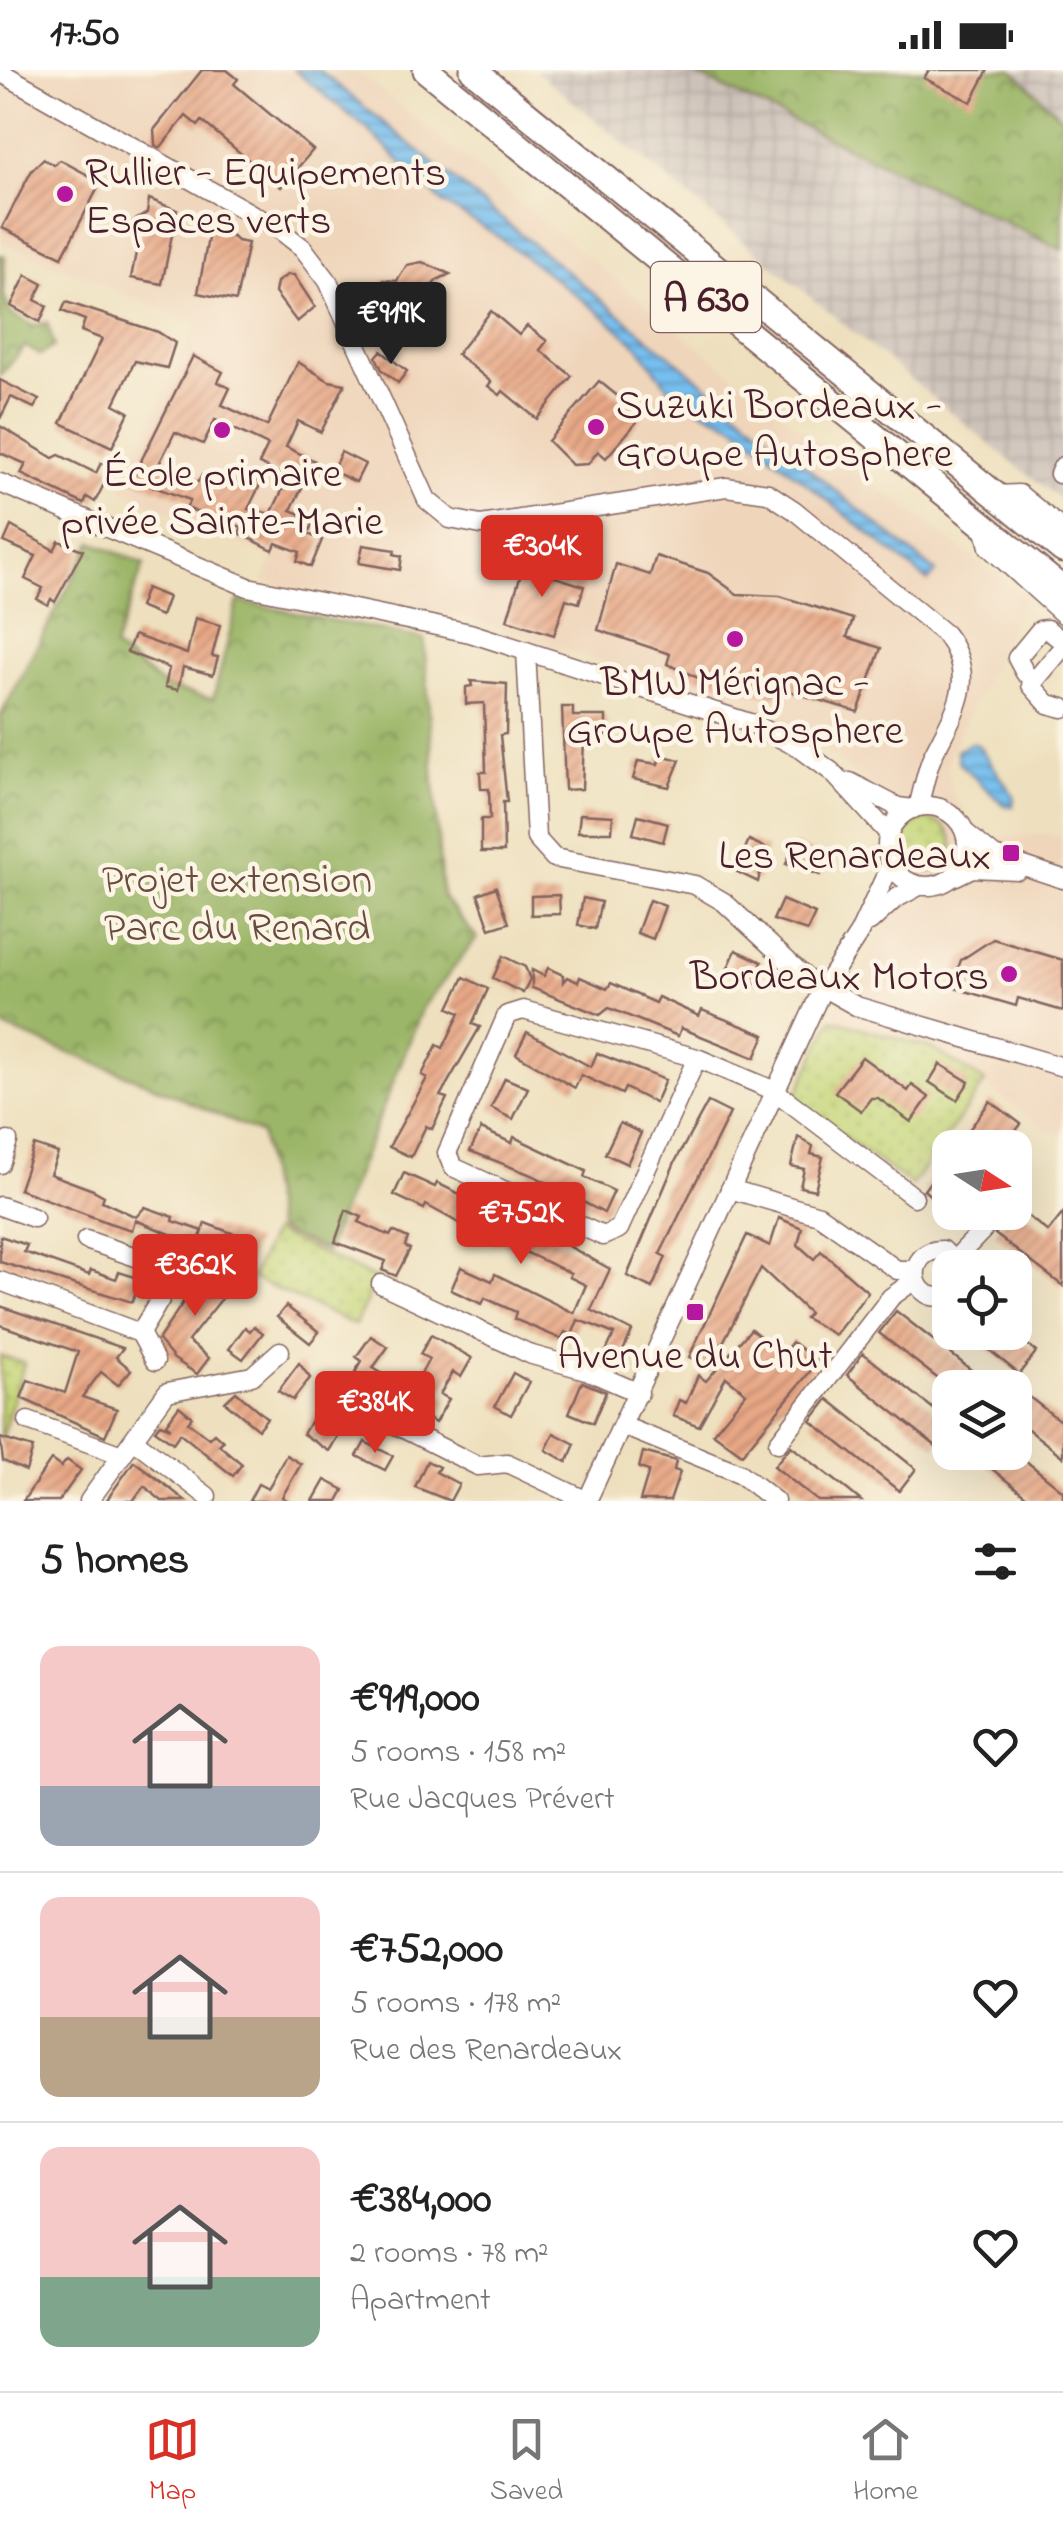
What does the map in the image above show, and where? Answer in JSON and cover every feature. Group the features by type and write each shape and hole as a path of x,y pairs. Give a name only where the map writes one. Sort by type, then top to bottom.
{"highway":[{"name":"A 630","path":"426,70 1063,590"},
{"name":"A 630","path":"473,70 1063,550"}],"street":[{"path":"0,72 280,230 302,248 334,293 420,490 450,518 481,525 726,487 768,493 944,634 960,658 965,678 960,705 932,756 915,808 894,824 889,834 891,864 859,933 823,990 587,1501 507,1463 478,1466 372,1413 361,1412"},
{"path":"3,491 248,586 470,633 754,724 898,807 943,809"},
{"path":"996,496 1019,494 1063,530"},
{"path":"984,526 989,547 1063,614"},
{"path":"1028,679 1061,642 1047,629 1040,630 1016,658 1028,679 1048,704 1063,708"},
{"path":"526,651 536,838 554,858 696,885 724,902 823,990 856,1006 1063,1066"},
{"path":"832,772 889,834"},
{"path":"926,782 943,809 994,856 1063,879"},
{"path":"954,877 966,856 965,832"},
{"path":"891,864 900,876 919,886 931,886 972,868 1033,871"},
{"path":"859,933 895,899 919,886"},
{"path":"697,1058 620,1229 603,1236 453,1168 447,1153 507,1015 522,1010 697,1058 775,1091 914,1197"},
{"path":"0,1164 8,1140"},
{"path":"730,1190 819,1215 897,1270 915,1275 928,1296 932,1296"},
{"path":"0,1206 34,1218"},
{"path":"968,1250 983,1230"},
{"path":"86,1240 177,1271 140,1333"},
{"path":"778,1443 894,1295 915,1275 927,1252 932,1251"},
{"path":"0,1281 140,1333 155,1361"},
{"path":"381,1284 532,1355 586,1370 639,1393"},
{"path":"89,1501 168,1392 252,1376 280,1350"},
{"path":"28,1421 128,1448 207,1496"},
{"path":"623,1426 739,1474 775,1501"}],"shaded area":[{"path":"0,70 355,70 795,424 1025,597 948,757 948,775 951,794 987,839 1043,833 1063,837 1063,1134 1054,1134 933,1049 832,1019 924,861 924,831 811,739 757,713 475,620 263,582 273,559 120,489 197,324 0,242"},
{"path":"535,70 1063,70 1063,501 1015,465"}],"green space":[{"path":"686,70 1013,70 1063,119 1063,250"},
{"path":"0,255 5,256 3,292 10,313 34,326 47,322 54,346 40,355 25,346 0,376"},
{"name":"Projet extension Parc du Renard","path":"92,542 144,564 114,648 165,687 213,699 238,601 424,639 442,896 477,938 423,1007 326,1251 276,1229 261,1134 152,1085 0,1026 0,717"},
{"path":"927,820 945,828 953,846 945,864 927,872 909,864 901,846 909,828"},
{"path":"832,1019 933,1049 985,1082 951,1130 932,1130 932,1157 912,1185 793,1102"},
{"path":"273,1231 377,1279 355,1325 251,1278"},
{"path":"0,1356 24,1363 0,1443"}],"water":[{"path":"294,70 319,70 936,572 928,581 733,424 676,398 638,346 599,312 493,233 444,204 367,129"},
{"path":"971,743 978,745 1014,796 1013,806 1004,805 959,763 957,751"}],"building":[{"path":"202,70 227,70 238,79 234,84 313,150 281,187 202,121 198,126 186,116 160,148 155,145 154,130"},
{"path":"929,70 988,70 971,102 924,78"},
{"path":"43,159 54,165 60,160 101,182 62,257 2,228 32,170"},
{"path":"149,199 177,210 162,284 131,278 142,222 134,221 147,213"},
{"path":"217,223 237,241 248,243 236,301 198,293 210,227"},
{"path":"422,262 450,274 437,280 420,300 425,315 414,331 371,297 384,280 397,281 407,265"},
{"path":"26,275 43,284 35,300 47,306 40,322 11,306"},
{"path":"294,275 315,307 297,322 275,293 277,282"},
{"path":"66,302 158,332 175,343 167,368 135,361 114,404 129,412 112,447 61,423 102,339 81,331 85,320 62,311"},
{"path":"491,311 519,335 527,326 547,341 540,350 572,376 537,419 503,391 500,395 488,386 491,382 457,354"},
{"path":"381,351 407,371 398,383 382,370 376,357"},
{"path":"193,356 223,372 218,382 230,388 222,405 267,426 298,362 329,381 345,384 321,432 298,421 286,447 315,461 291,510 314,520 308,534 322,540 311,567 297,561 300,552 276,543 273,550 239,533 242,527 186,508 190,500 132,479","holes":["215,420 268,445 259,464 288,478 271,514 248,509 261,483 242,473 233,489 202,475 198,482 159,464 175,432 203,444"]},
{"path":"0,380 39,400 34,408 11,397 0,419"},
{"name":"Suzuki Bordeaux - Groupe Autosphere","path":"599,381 642,416 606,458 598,451 588,464 572,465 548,441"},
{"path":"0,426 53,458 59,455 96,473 101,463 112,468 95,502 87,497 84,504 21,474 26,464 0,453"},
{"path":"341,452 365,464 356,482 332,471"},
{"path":"11,526 54,550 59,541 83,550 55,602 51,599 48,605 37,599 43,588 25,579 36,556 4,542"},
{"path":"363,545 395,550 394,554 402,556 400,570 359,563"},
{"path":"656,556 708,573 737,594 780,596 853,619 847,637 881,648 858,712 780,688 776,698 696,677 667,664 670,654 598,630 616,564 650,575"},
{"path":"523,567 584,586 579,603 566,599 554,635 507,620"},
{"path":"146,588 168,597 161,616 139,607"},
{"path":"195,618 220,625 212,656 218,657 213,675 183,667 178,690 165,687 169,668 127,652 134,635 187,654"},
{"path":"471,681 507,684 506,734 500,735 507,802 503,802 504,852 481,852 481,819 490,819 489,789 481,789 480,772 486,772 484,703 466,704 466,687 472,686"},
{"path":"562,707 573,707 573,716 606,716 606,739 584,739 582,789 565,790"},
{"path":"660,755 680,760 669,787 633,779 638,761 658,764"},
{"path":"580,814 613,816 612,832 578,832"},
{"path":"638,815 668,823 663,842 633,834"},
{"path":"749,840 766,848 758,882 735,871"},
{"path":"794,845 827,858 820,875 786,864"},
{"path":"496,887 509,923 490,929 478,894"},
{"path":"559,895 560,914 531,915 531,896"},
{"path":"583,898 601,902 595,929 578,925"},
{"path":"649,900 665,906 653,939 637,933"},
{"path":"782,900 815,914 807,931 773,920"},
{"name":"Bordeaux Motors","path":"993,939 1063,960 1063,1011 1018,998 1016,1006 951,987 961,960"},
{"path":"736,950 762,962 757,984 727,970"},
{"path":"503,956 525,967 530,979 523,993 493,978"},
{"path":"548,968 563,975 563,982 567,977 578,982 580,977 607,989 611,983 655,1003 658,997 699,1016 702,1010 765,1035 755,1058 681,1028 678,1036 609,1008 600,1015 532,988 532,970 544,976"},
{"path":"464,977 488,989 472,1024 480,1027 440,1096 447,1098 432,1129 426,1126 411,1157 389,1147 427,1078 422,1075 437,1045 443,1048 460,1013 449,1008"},
{"path":"527,1032 591,1067 597,1053 665,1080 655,1103 625,1088 622,1094 581,1075 575,1088 516,1054"},
{"path":"862,1057 908,1091 912,1085 929,1097 911,1122 878,1098 871,1098 861,1111 835,1092"},
{"path":"940,1064 969,1082 957,1100 929,1082"},
{"path":"505,1078 528,1088 513,1119 491,1108"},
{"path":"990,1101 1021,1124 1016,1130 969,1130"},
{"path":"708,1102 730,1113 660,1254 666,1257 652,1288 627,1276 675,1162"},
{"path":"620,1123 641,1133 627,1164 605,1154"},
{"path":"481,1129 512,1143 514,1137 586,1171 584,1177 614,1191 604,1213 534,1176 470,1151"},
{"path":"798,1137 813,1146 811,1154 823,1157 815,1190 800,1187 804,1169 791,1166"},
{"path":"34,1145 58,1153 50,1174 93,1190 104,1196 102,1201 136,1217 145,1207 174,1217 173,1221 203,1231 198,1245 135,1220 132,1230 109,1223 19,1189"},
{"path":"404,1173 435,1187 437,1183 468,1198 466,1202 550,1236 610,1269 591,1310 632,1331 618,1362 604,1356 614,1334 578,1320 572,1335 565,1332 561,1339 514,1319 516,1312 485,1298 482,1304 451,1290 461,1267 492,1281 495,1274 574,1313 586,1285 569,1277 571,1273 499,1240 490,1240 426,1205 424,1209 394,1195"},
{"path":"932,1179 932,1197 924,1190"},
{"path":"346,1210 362,1217 359,1222 390,1236 393,1231 408,1238 405,1246 410,1249 396,1276 382,1270 386,1261 335,1242"},
{"path":"1063,1213 1063,1286 1032,1262 1032,1250 1016,1250 995,1234 998,1230 1032,1230 1032,1219 1048,1232"},
{"path":"779,1218 802,1228 798,1245 814,1259 821,1251 868,1292 835,1335 805,1318 809,1313 761,1268 710,1368 689,1357 747,1235 770,1246"},
{"path":"205,1223 256,1242 247,1263 199,1241"},
{"path":"0,1236 27,1245 24,1252 89,1275 91,1270 116,1279 119,1272 141,1279 132,1302 0,1262"},
{"path":"216,1266 235,1282 188,1341 209,1358 197,1374 174,1359 158,1340 196,1283"},
{"path":"0,1306 123,1348 116,1357 131,1370 118,1385 101,1372 82,1397 117,1409 105,1436 21,1398 28,1380 65,1393 78,1352 0,1325"},
{"path":"286,1306 319,1332 310,1343 277,1317"},
{"path":"896,1311 932,1340 932,1350 945,1350 970,1370 932,1370 932,1374 879,1333"},
{"path":"254,1326 263,1333 243,1359 229,1349 245,1327 250,1331"},
{"path":"751,1329 782,1355 792,1342 818,1362 742,1454 713,1433 746,1393 726,1377 699,1426 673,1416 679,1400 686,1403 698,1375 706,1381"},
{"path":"431,1335 472,1358 461,1377 453,1372 440,1394 449,1399 435,1423 396,1396 407,1378 416,1383 429,1359 420,1354"},
{"path":"371,1336 388,1347 373,1368 381,1373 374,1384 355,1372 362,1361 356,1357"},
{"path":"1032,1349 1036,1352 1022,1370 1014,1370 989,1350"},
{"path":"863,1353 932,1408 932,1443 847,1375"},
{"path":"299,1363 310,1378 293,1400 278,1391"},
{"path":"513,1373 529,1382 511,1415 495,1406"},
{"path":"582,1382 606,1392 593,1423 569,1413"},
{"path":"236,1392 267,1418 258,1429 225,1402"},
{"path":"828,1399 916,1469 899,1491 811,1421"},
{"path":"1032,1399 1063,1423 1063,1457 1032,1432"},
{"path":"179,1406 192,1417 188,1422 209,1438 214,1433 223,1441 219,1445 242,1464 233,1476 180,1433 173,1443 155,1430 160,1424 171,1428 166,1424"},
{"path":"316,1412 343,1428 329,1451 303,1434"},
{"path":"554,1433 575,1444 567,1462 546,1450"},
{"path":"0,1438 33,1448 26,1471 3,1461"},
{"path":"365,1442 393,1456 385,1470 357,1456"},
{"path":"791,1446 861,1501 818,1501 806,1492 774,1466"},
{"path":"643,1452 676,1461 674,1470 680,1472 670,1501 640,1501 649,1471 639,1468"},
{"path":"286,1455 301,1464 282,1497 289,1501 249,1501 258,1484 268,1489"},
{"path":"51,1460 61,1467 67,1460 81,1470 59,1501 23,1501"},
{"path":"134,1461 186,1501 162,1501 144,1486 133,1501 106,1501"},
{"path":"427,1461 439,1467 436,1472 459,1484 450,1501 415,1487"},
{"path":"1032,1466 1063,1491 1063,1501 1032,1501 993,1470 1032,1470"},
{"path":"325,1480 344,1490 338,1501 313,1501"}],"place":[{"name":"Rullier - Equipements Espaces verts","path":"65,194"},
{"name":"Suzuki Bordeaux - Groupe Autosphere","path":"596,427"},
{"name":"École primaire privée Sainte-Marie","path":"222,430"},
{"name":"BMW Mérignac - Groupe Autosphere","path":"735,639"},
{"name":"Les Renardeaux","path":"1011,853"},
{"name":"Bordeaux Motors","path":"1009,974"},
{"name":"Avenue du Chut","path":"695,1312"}]}
